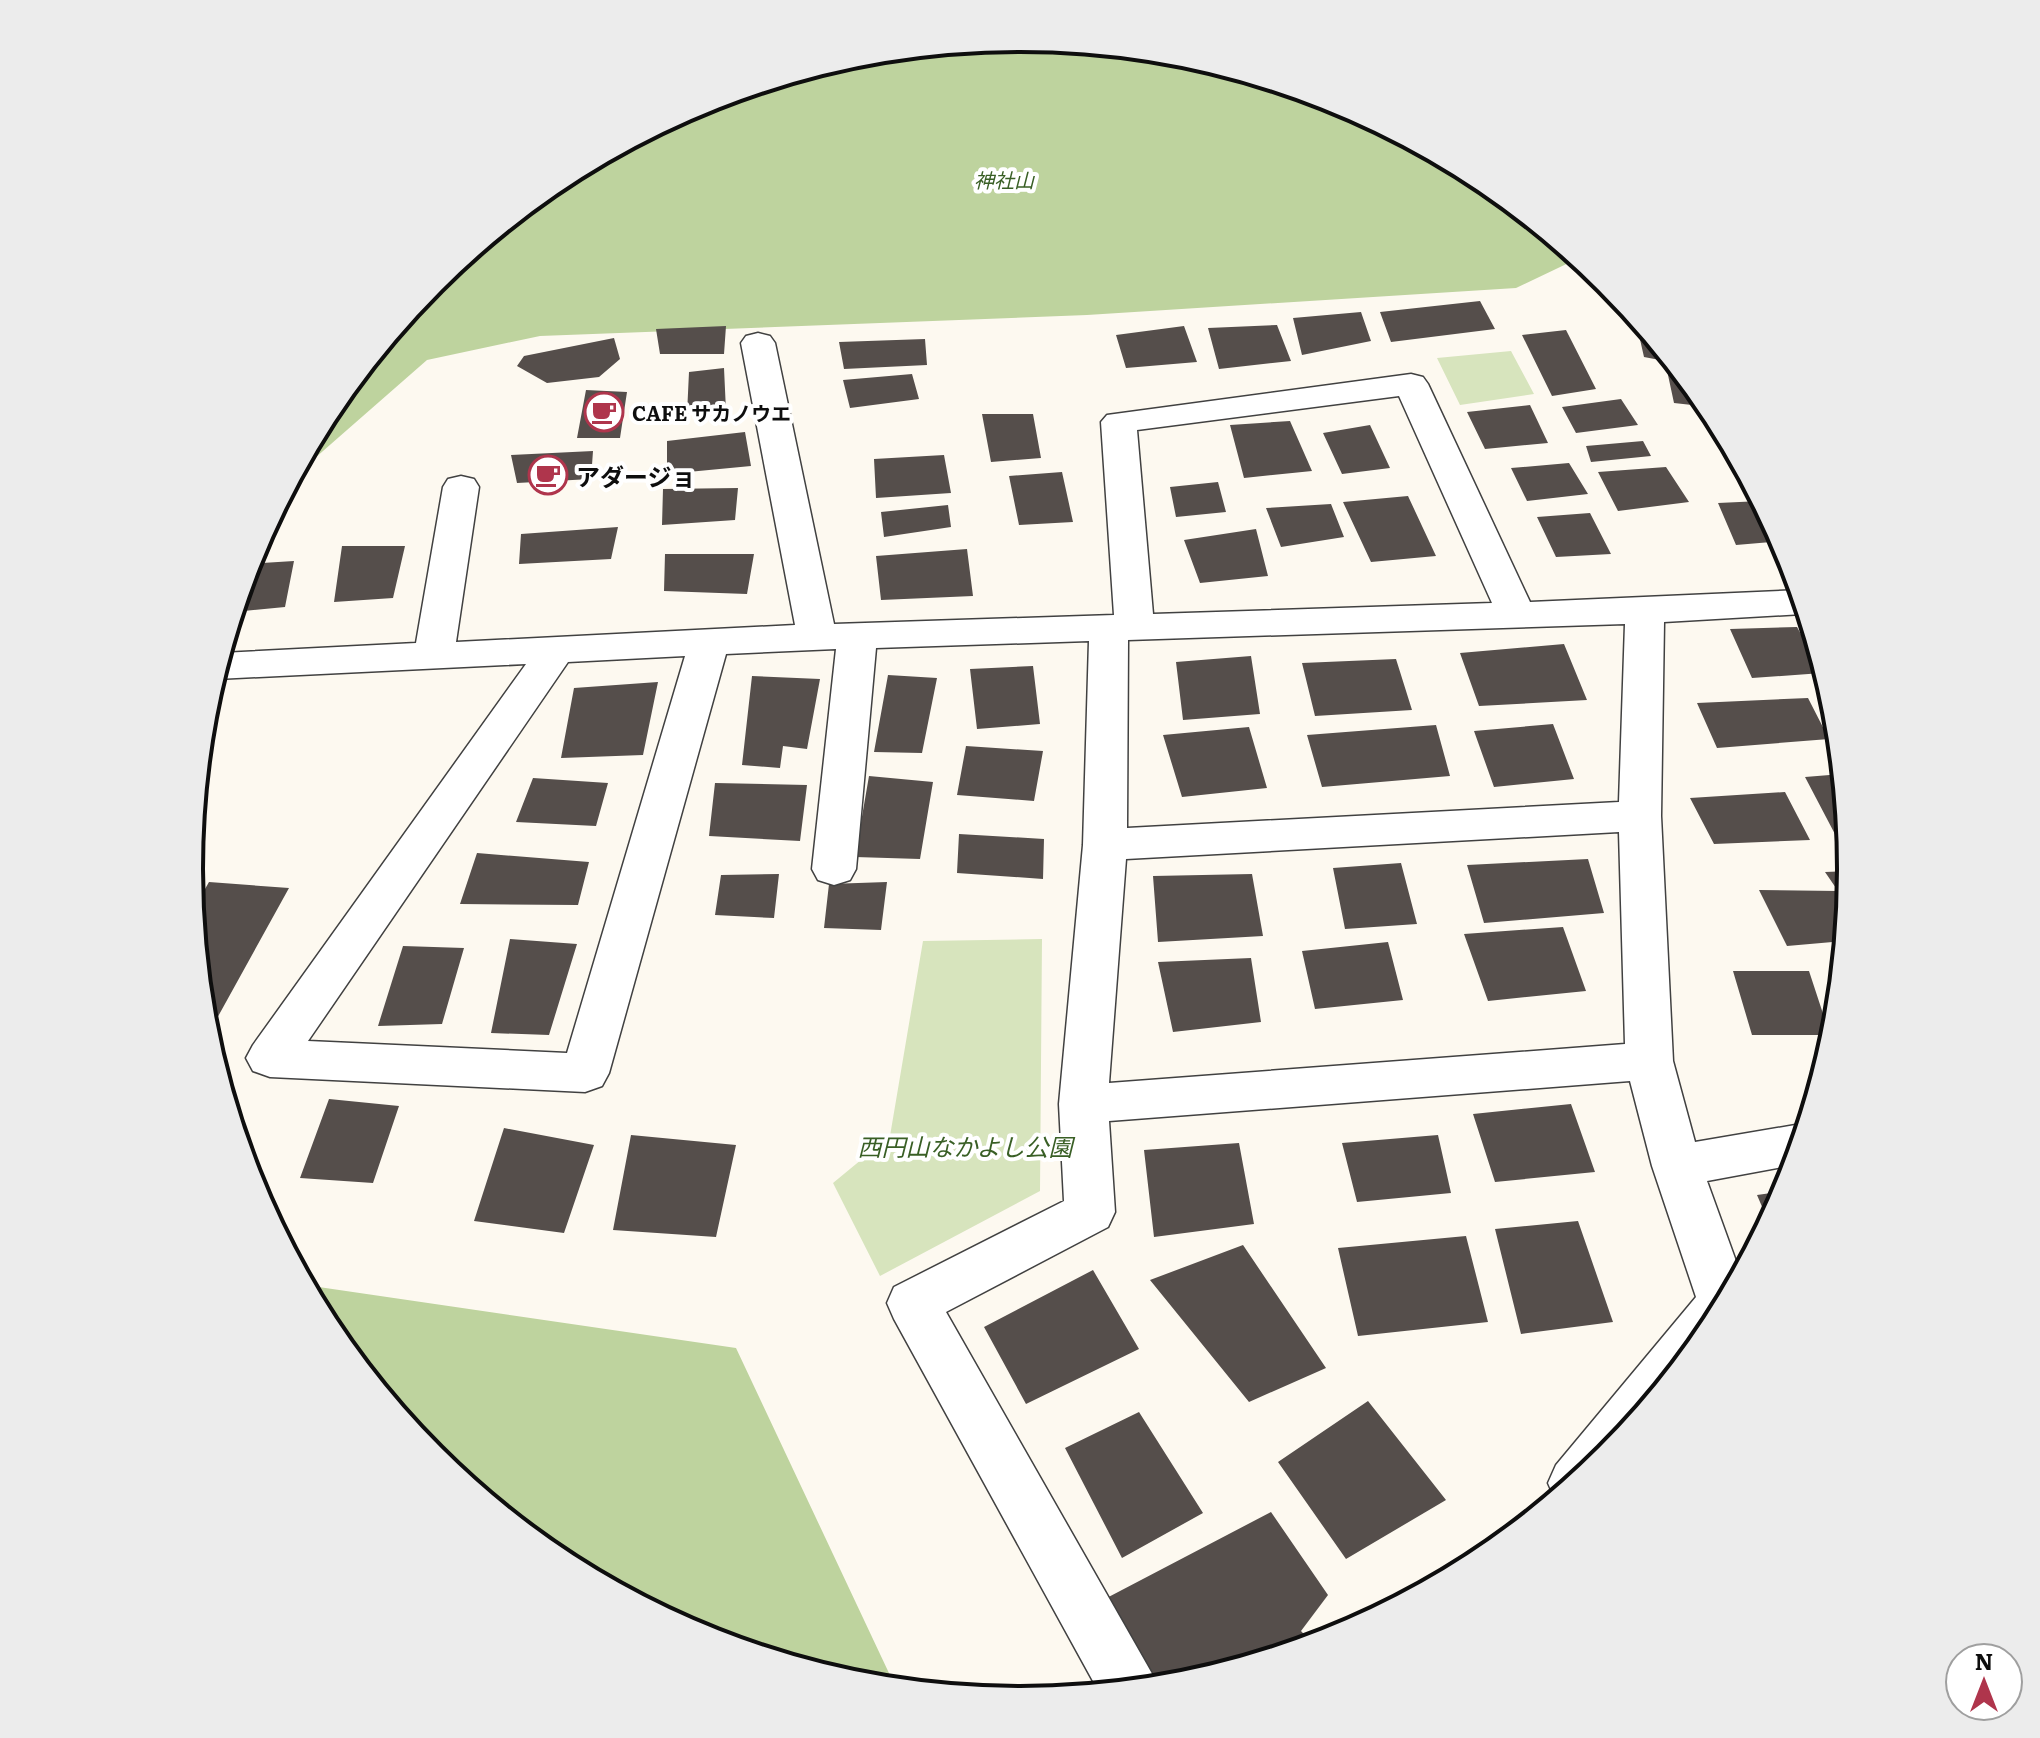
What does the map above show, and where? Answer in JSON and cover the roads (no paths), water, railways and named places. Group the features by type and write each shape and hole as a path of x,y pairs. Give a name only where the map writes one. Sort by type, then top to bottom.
{"street":[{"path":"758,343 837,636 834,869"},
{"path":"1125,1679 913,1303 1090,1212 1083,1104 1122,625 1119,422 1411,384 1516,614"},
{"path":"434,654 461,487"},
{"path":"229,665 837,636 1645,611 1793,603"},
{"path":"1645,611 1640,816 1649,1061 1677,1166 1720,1290"},
{"path":"557,649 270,1058 585,1073 709,643"},
{"path":"1105,845 1640,816"},
{"path":"1083,1104 1649,1061"},
{"path":"1677,1166 1789,1146"}],"place":[{"name":"CAFE サカノウエ","path":"604,412"},
{"name":"アダージョ","path":"548,475"}],"park label":[{"name":"神社山","path":"1004,179"},
{"name":"西円山なかよし公園","path":"965,1145"}]}
